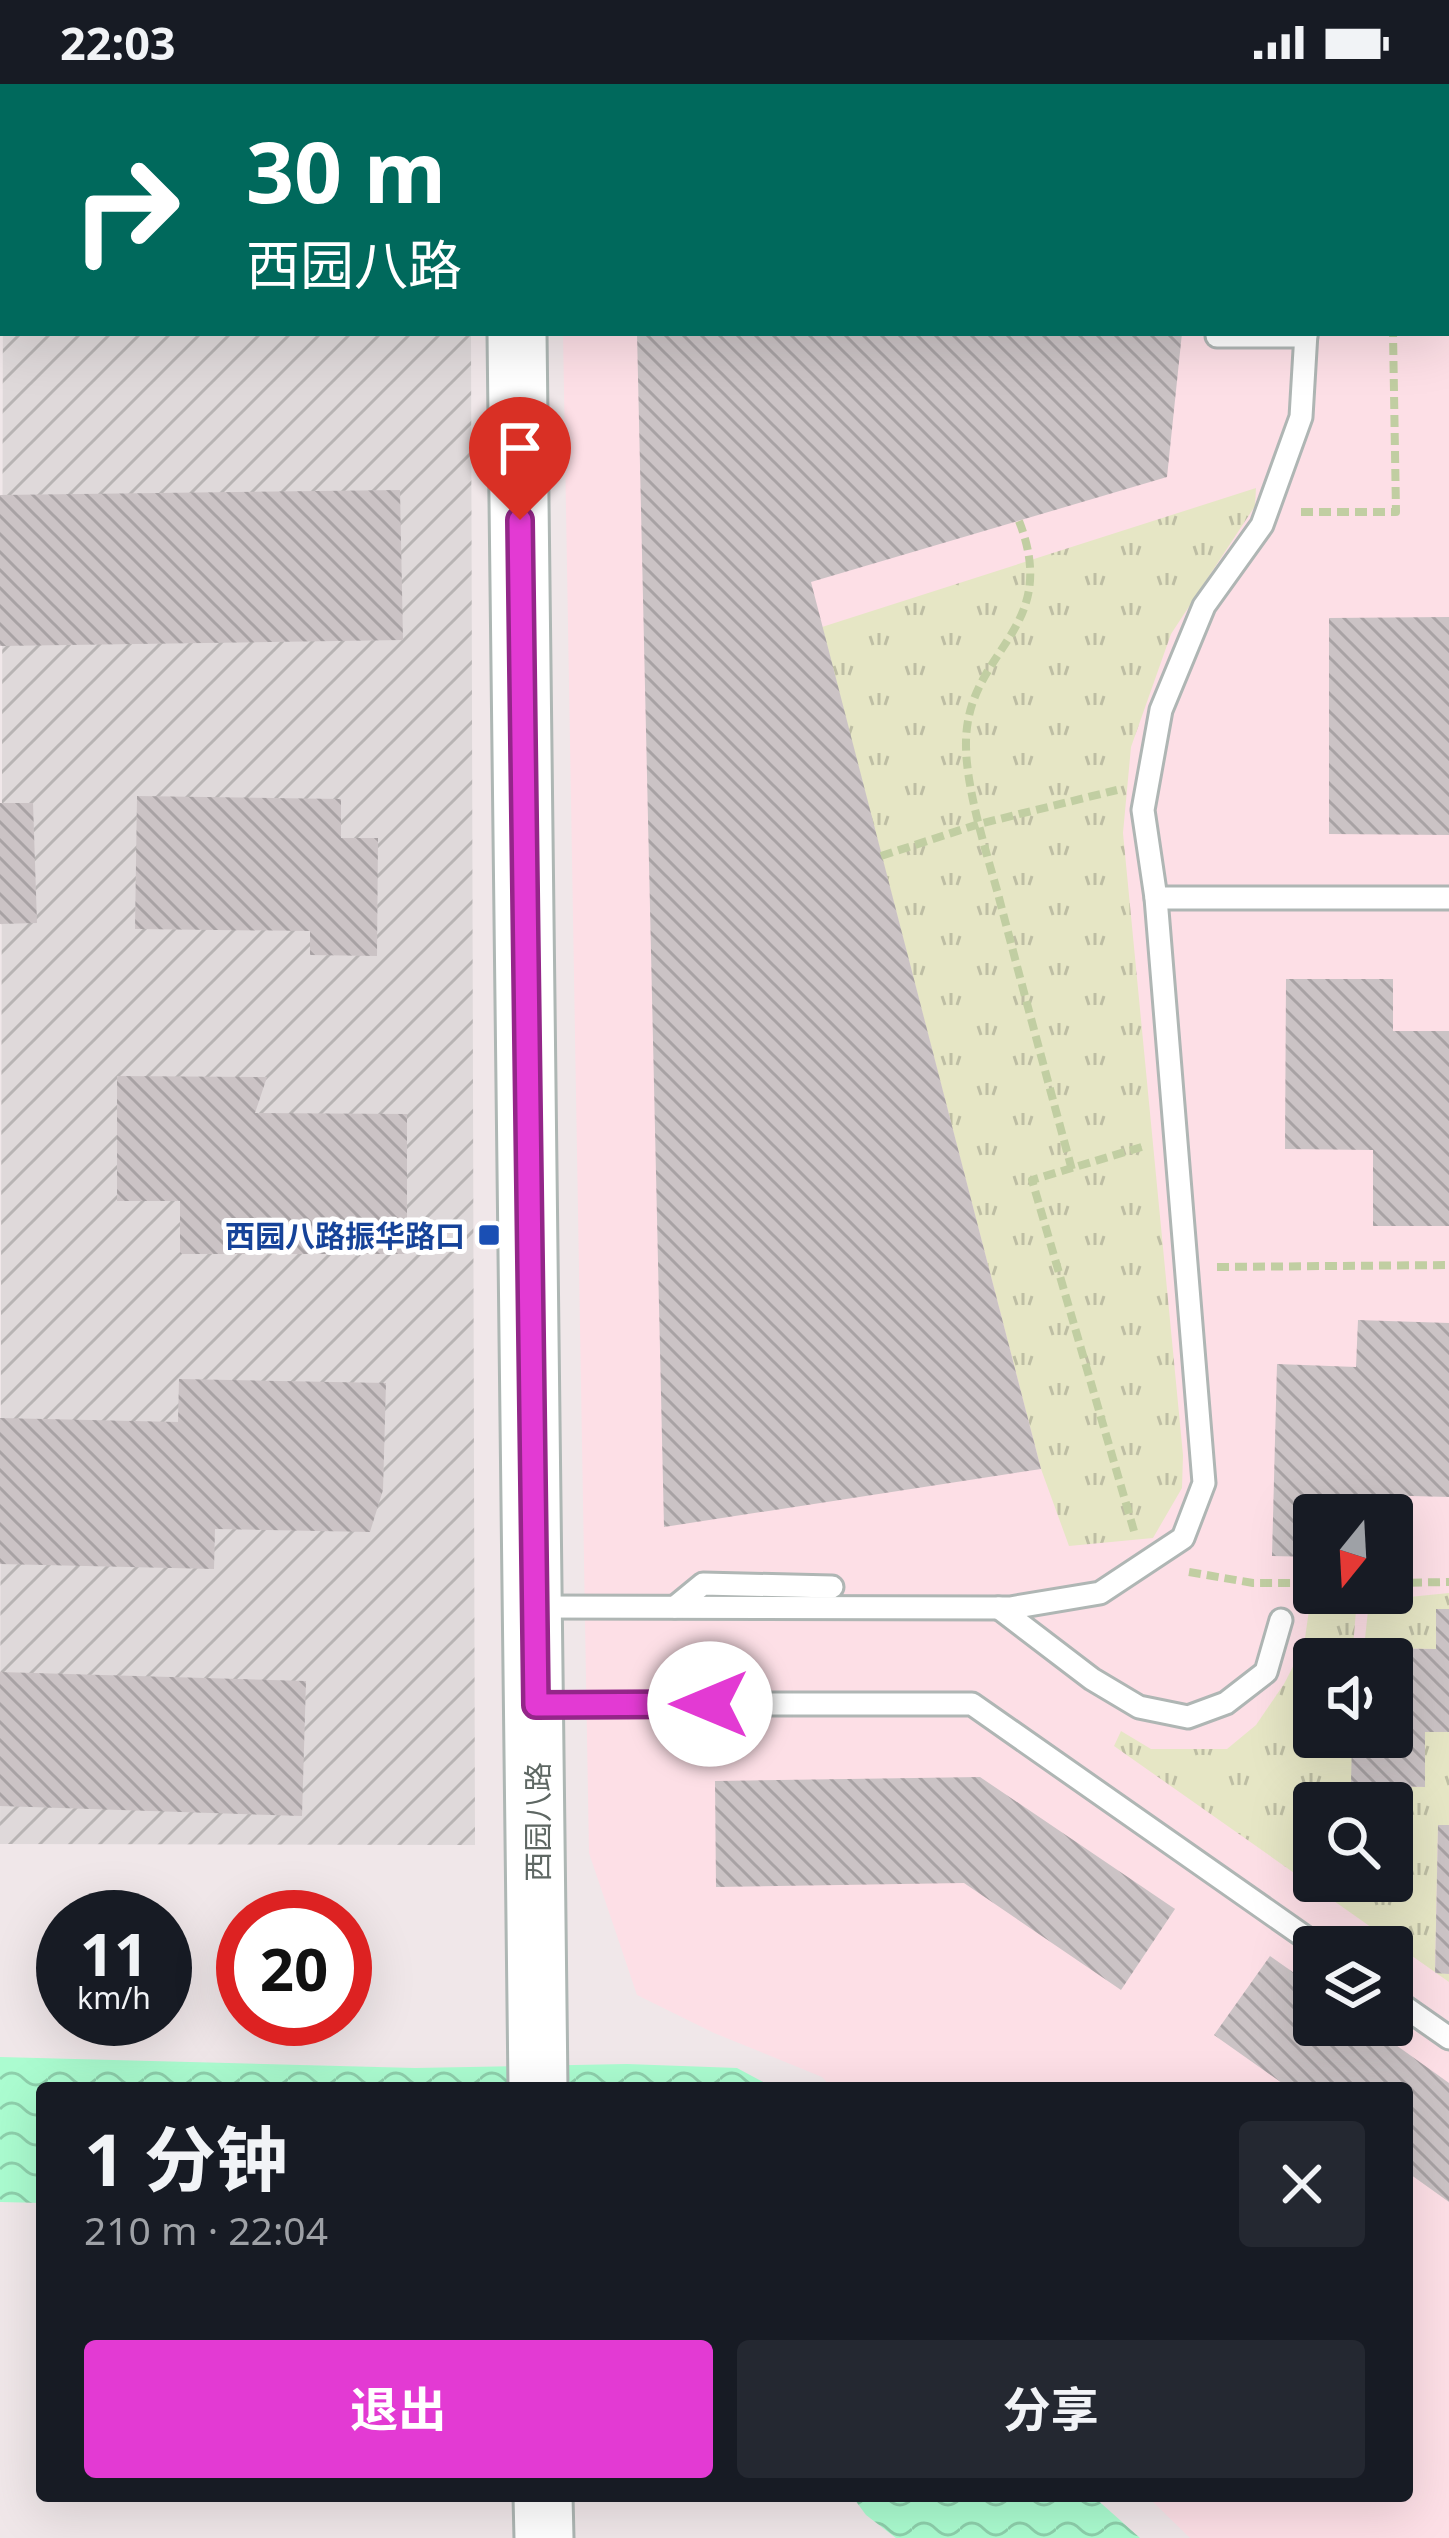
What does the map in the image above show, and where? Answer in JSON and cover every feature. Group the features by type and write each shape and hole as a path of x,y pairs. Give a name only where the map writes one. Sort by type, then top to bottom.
{"street":[{"name":"西园八路","path":"517,336 538,2082"},
{"path":"543,2502 544,2538"}],"lane":[{"path":"535,1606 999,1608 1100,1593 1183,1538 1204,1483 1156,898 1143,810 1162,710 1204,606 1262,525 1301,416 1306,336"},
{"path":"1156,898 1449,898"},
{"path":"675,1607 703,1584 832,1587"},
{"path":"999,1608 1091,1679 1138,1707 1188,1717 1226,1702 1266,1672 1281,1620"},
{"path":"536,1705 972,1704 1293,1929"},
{"path":"1413,2013 1449,2038"}],"path":[{"path":"1263,513 1396,512 1393,336"},
{"path":"1018,520 1030,551 1030,592 1017,629 982,678 972,701 965,743 979,824 1072,1170"},
{"path":"881,856 979,824 1148,782"},
{"path":"1175,1137 1032,1180 1144,1565 1253,1582 1293,1583"},
{"path":"1186,1268 1449,1265"},
{"path":"1413,1583 1449,1582"}],"shaded area":[{"path":"3,336 471,336 475,1845 0,1844"},
{"path":"563,336 1449,336 1449,2538 1190,2538 1153,2502 1413,2502 1413,2082 827,2082 637,1995 589,1853"}],"green space":[{"path":"1256,488 1255,506 1171,634 1131,747 1123,833 1183,1455 1182,1488 1153,1538 1069,1546 1041,1469 822,627"},
{"path":"1449,1593 1449,1609 1436,1610 1436,1649 1413,1649 1413,1638 1365,1638 1368,1614 1413,1614 1413,1597"},
{"path":"1308,1614 1356,1614 1354,1638 1305,1638"},
{"path":"1293,1666 1293,1758 1352,1758 1352,1782 1293,1782 1293,1872 1114,1746 1121,1731 1151,1749 1227,1749 1256,1725"},
{"path":"1425,1732 1449,1732 1449,1825 1438,1826 1435,1972 1449,1974 1449,1982 1413,1957 1413,1926 1370,1926 1335,1902 1413,1902 1413,1787 1424,1787"}],"water":[{"path":"0,2057 415,2068 627,2064 737,2068 763,2082 36,2082 36,2203 0,2202"},
{"path":"856,2502 1100,2502 1140,2538 896,2538"}],"building":[{"path":"637,336 1182,336 1167,477 811,582 1041,1469 664,1527"},
{"path":"400,490 403,640 0,646 0,495"},
{"path":"1449,617 1449,835 1329,834 1329,618"},
{"path":"137,796 341,799 341,838 378,838 377,956 310,955 310,931 135,929"},
{"path":"0,803 33,803 37,923 0,924"},
{"path":"1286,979 1393,979 1393,1031 1449,1031 1449,1226 1373,1226 1373,1150 1285,1149"},
{"path":"117,1076 267,1077 255,1113 407,1114 407,1254 180,1254 180,1201 117,1201"},
{"path":"1358,1320 1449,1323 1449,1497 1293,1494 1293,1556 1272,1556 1277,1364 1356,1367"},
{"path":"179,1379 386,1383 383,1490 370,1532 215,1529 214,1569 0,1564 0,1418 178,1422"},
{"path":"1436,1609 1449,1609 1449,1732 1425,1732 1425,1787 1413,1787 1413,1782 1351,1782 1352,1758 1413,1758 1413,1649 1436,1649"},
{"path":"0,1672 306,1681 302,1816 0,1806"},
{"path":"980,1777 1175,1909 1121,1990 964,1883 716,1887 715,1781"},
{"path":"1438,1825 1449,1825 1449,1974 1435,1973"},
{"path":"1270,1956 1293,1972 1293,2046 1397,2046 1449,2083 1449,2202 1413,2176 1413,2082 1281,2082 1214,2035"}],"place":[{"name":"西园八路振华路口","path":"489,1235"}],"route":[{"path":"520,520 536,1705 710,1704"}]}
